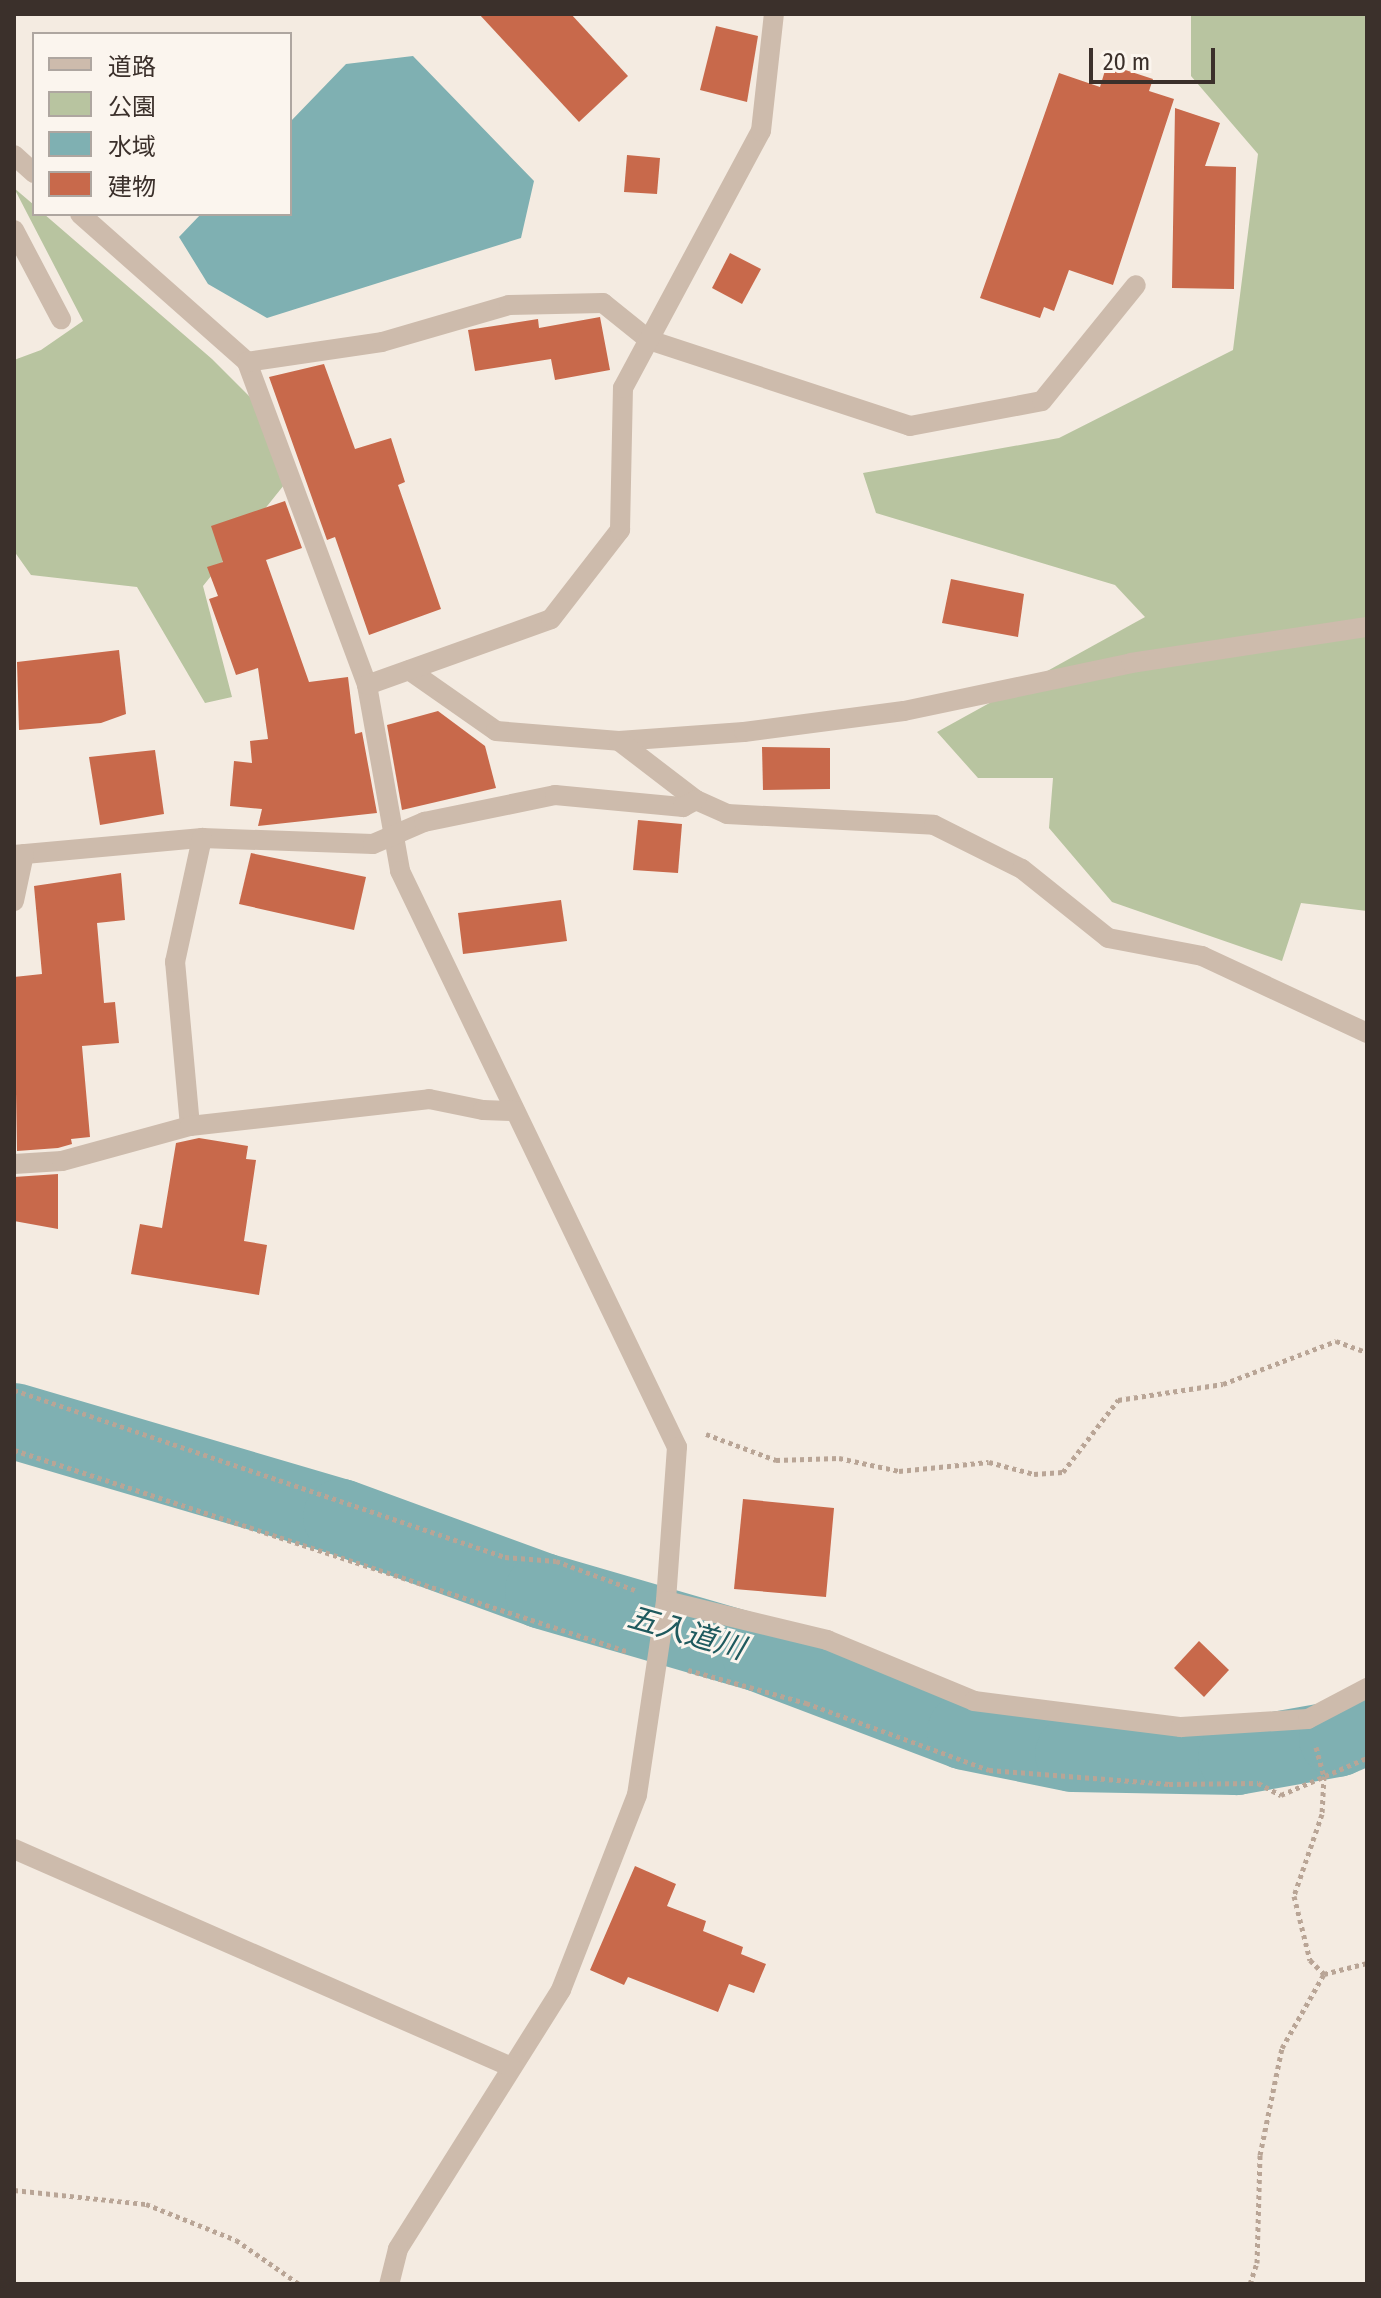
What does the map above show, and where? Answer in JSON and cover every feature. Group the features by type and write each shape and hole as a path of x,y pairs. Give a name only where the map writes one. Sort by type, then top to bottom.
{"street":[{"path":"367,685 551,619 620,530 623,388 761,131 774,14"},
{"path":"14,155 32,171"},
{"path":"82,216 247,362 367,685 400,871 677,1447 666,1601 637,1795 561,1990 398,2249 389,2284"},
{"path":"14,230 61,319"},
{"path":"247,362 382,342 509,305 603,303 649,340 910,426 1042,401 1136,285"},
{"path":"409,670 496,731 619,741 744,732 904,711 1131,663 1367,627"},
{"path":"619,741 696,800 727,814 934,825 1022,869 1108,938 1202,956 1367,1033"},
{"path":"14,901 19,855 202,838 373,844 394,838 424,822 555,795 683,807 696,800"},
{"path":"190,1126 175,962 202,838"},
{"path":"14,1164 62,1161 190,1126 429,1099 515,1111"},
{"path":"666,1601 827,1640 974,1701 1167,1725 1308,1719 1367,1688"},
{"path":"14,1849 511,2067"}],"path":[{"path":"677,1447 702,1433 776,1460 839,1458 899,1471 989,1462 1034,1474 1063,1472 1118,1400 1223,1384 1336,1341 1367,1352"},
{"path":"14,1390 505,1557 556,1561 666,1601"},
{"path":"14,1450 658,1661 806,1703 989,1770 1169,1784 1258,1783 1281,1795 1367,1758"},
{"path":"1324,1776 1322,1814 1294,1896 1310,1960 1324,1974"},
{"path":"1250,2284 1257,2263 1260,2155 1282,2048 1324,1974 1367,1963"},
{"path":"14,2190 146,2204 236,2240 299,2284"}],"green space":[{"path":"1191,14 1367,14 1367,911 1301,903 1282,961 1112,902 1049,828 1053,778 978,778 937,732 1145,617 1115,585 876,513 863,473 1059,438 1233,350 1258,154 1191,76"},
{"path":"14,188 32,203 32,216 46,216 212,359 263,410 288,480 203,586 232,697 205,703 137,587 31,575 14,551 14,360 41,350 83,321"}],"water":[{"path":"413,56 534,181 521,238 267,318 208,284 179,237 199,216 292,216 292,120 346,64"}],"building":[{"path":"479,14 571,14 628,76 579,122"},
{"path":"716,26 758,36 747,102 700,90"},
{"path":"1107,64 1153,79 1149,91 1174,99 1113,285 1069,270 1054,311 1044,307 1040,318 980,298 1059,73 1100,87"},
{"path":"1175,108 1220,123 1205,166 1236,167 1234,289 1172,288"},
{"path":"627,155 660,158 657,194 624,192"},
{"path":"730,253 761,269 742,304 712,288"},
{"path":"600,317 610,370 555,380 551,359 475,371 468,330 538,319 539,328"},
{"path":"324,364 355,449 391,438 405,482 398,485 441,609 369,635 335,537 327,540 269,377"},
{"path":"285,501 302,548 266,560 309,682 348,677 355,734 362,732 377,813 258,826 262,809 230,806 234,761 252,763 250,741 268,739 258,668 236,675 209,599 218,596 207,567 223,562 211,526"},
{"path":"951,579 1024,594 1018,637 942,623"},
{"path":"119,650 126,714 101,723 19,730 17,662"},
{"path":"438,711 485,746 496,788 402,810 387,725"},
{"path":"762,747 830,748 830,789 763,790"},
{"path":"155,750 164,814 100,825 89,757"},
{"path":"638,820 682,824 678,873 633,870"},
{"path":"251,853 366,877 354,930 239,904"},
{"path":"121,873 125,920 97,923 104,1003 115,1002 119,1043 82,1046 90,1137 71,1139 72,1144 58,1148 17,1151 14,977 42,974 34,886"},
{"path":"561,900 567,941 463,954 458,913"},
{"path":"199,1138 248,1146 246,1159 256,1160 244,1241 267,1245 259,1295 131,1274 140,1224 162,1228 176,1143"},
{"path":"58,1174 58,1229 14,1221 14,1177"},
{"path":"743,1499 834,1508 826,1597 734,1589"},
{"path":"1199,1641 1229,1670 1204,1697 1174,1668"},
{"path":"635,1866 676,1884 667,1906 706,1921 703,1931 743,1947 741,1954 766,1964 754,1993 729,1984 718,2012 628,1977 624,1985 590,1970"}],"waterway":[{"name":"五入道川","path":"14,1421 341,1517 543,1591 760,1654 965,1732 1073,1754 1236,1757 1337,1739 1367,1726"}]}
